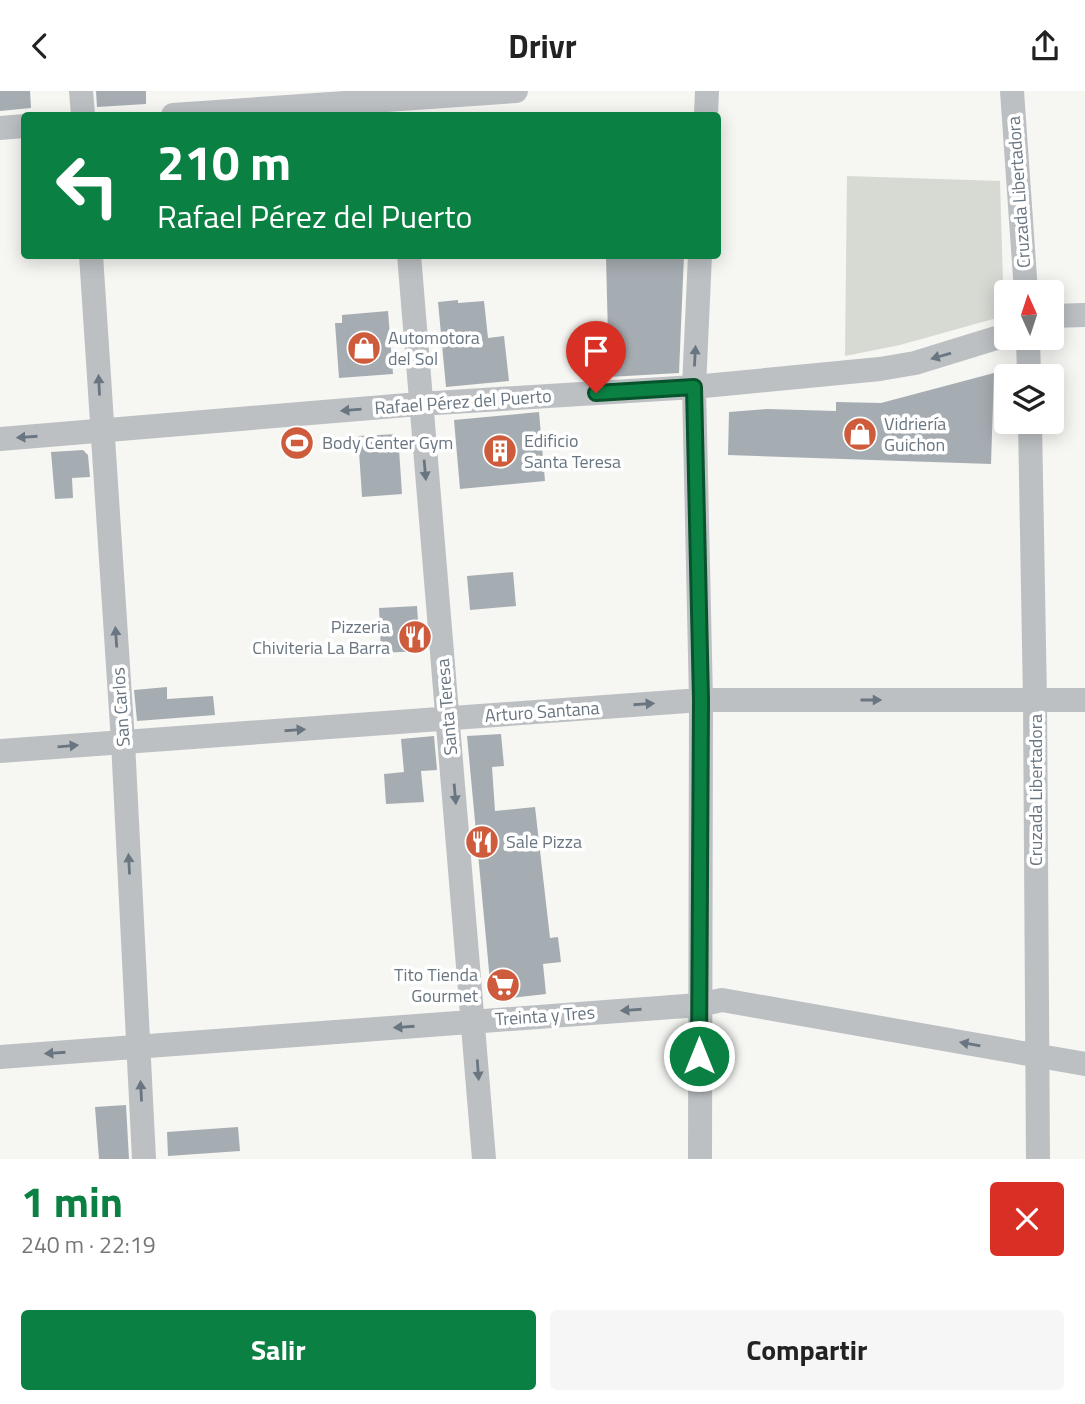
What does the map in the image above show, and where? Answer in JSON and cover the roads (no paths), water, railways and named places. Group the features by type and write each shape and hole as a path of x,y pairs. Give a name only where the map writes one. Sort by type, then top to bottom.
{"street":[{"path":"80,91 83,112"},
{"path":"225,112 398,102 516,91"},
{"path":"706,112 707,91"},
{"name":"Cruzada Libertadora","path":"1012,91 1025,280"},
{"path":"0,128 21,126"},
{"name":"San Carlos","path":"91,259 123,741 145,1159"},
{"name":"Santa Teresa","path":"408,259 475,1022 484,1159"},
{"path":"700,259 694,387 701,700 700,1159"},
{"path":"1064,316 1085,316"},
{"name":"Rafael Pérez del Puerto","path":"0,439 419,404 694,387 892,367 915,363 994,339"},
{"name":"Cruzada Libertadora","path":"1030,434 1038,1159"},
{"name":"Arturo Santana","path":"0,751 701,700 1085,700"},
{"name":"Treinta y Tres","path":"0,1057 699,1005 722,1000 1085,1064"}],"place":[{"name":"Automotora del Sol","path":"364,348"},
{"name":"Vidriería Guichon","path":"860,434"},
{"name":"Body Center Gym","path":"297,443"},
{"name":"Edificio Santa Teresa","path":"500,451"},
{"name":"Pizzeria Chiviteria La Barra","path":"415,637"},
{"name":"Sale Pizza","path":"482,842"},
{"name":"Tito Tienda Gourmet","path":"503,985"}]}
